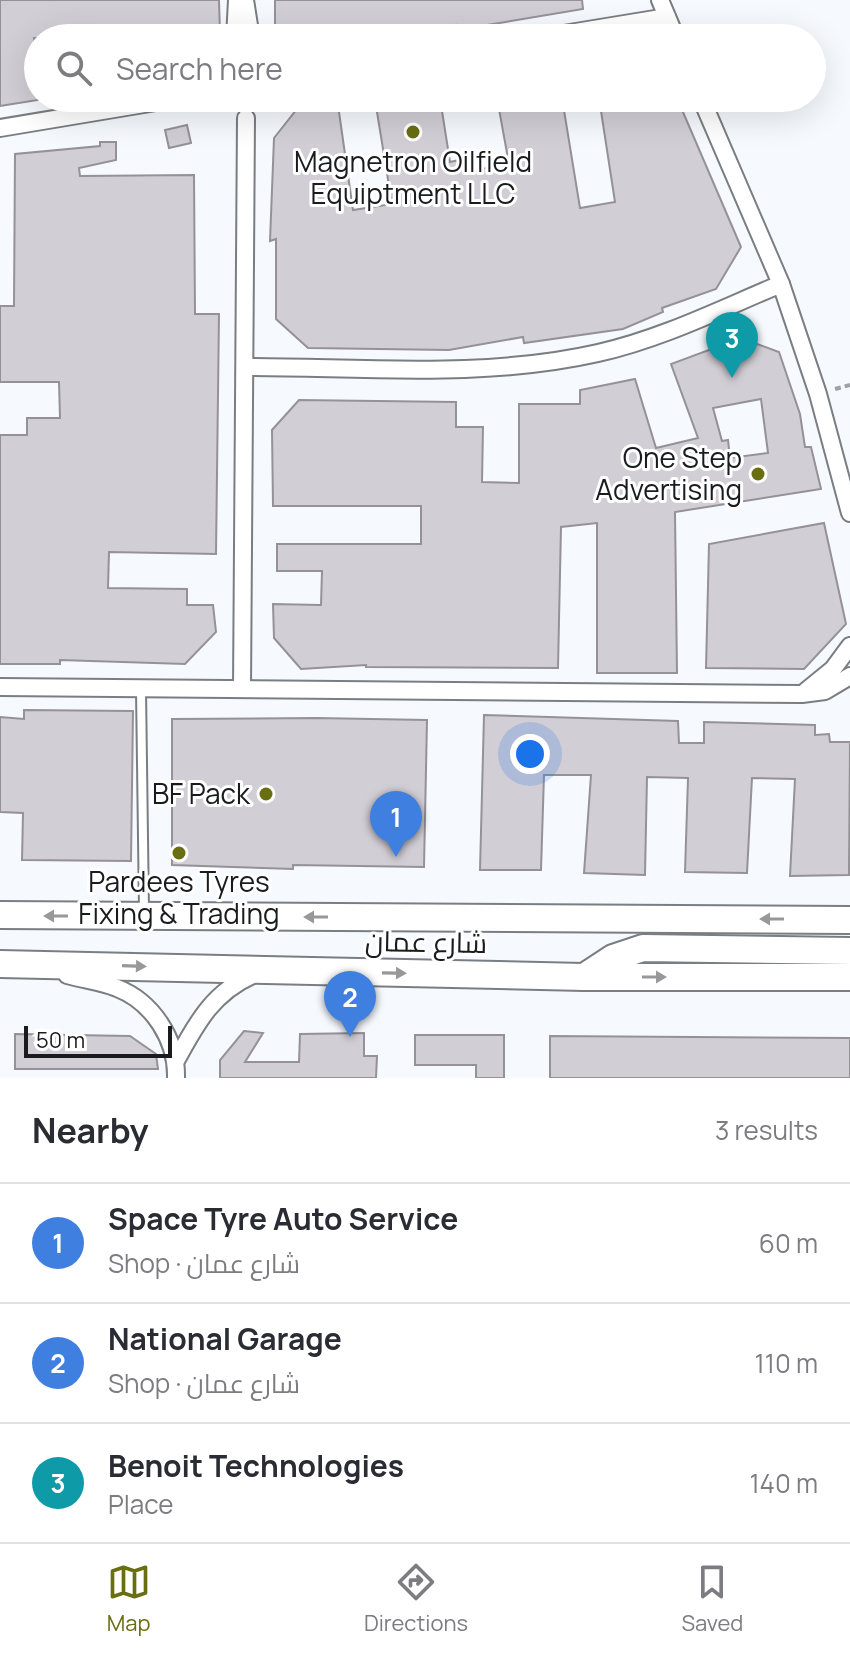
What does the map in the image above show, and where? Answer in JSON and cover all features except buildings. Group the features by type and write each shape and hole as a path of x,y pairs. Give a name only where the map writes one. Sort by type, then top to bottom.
{"main road":[{"name":"شارع عمان","path":"0,915 850,920"},
{"path":"584,977 613,958 643,948 850,951"},
{"name":"شارع عمان","path":"0,964 584,977 850,977"}],"street":[{"path":"236,24 237,0"},
{"path":"245,0 249,24"},
{"path":"660,0 670,24"},
{"path":"624,24 667,17"},
{"path":"0,128 96,112"},
{"path":"707,112 781,284 818,394 850,513"},
{"path":"242,689 246,118"},
{"path":"245,367 480,367 561,361 640,342 781,284"},
{"path":"802,694 833,669 850,646"},
{"path":"0,687 802,694 825,691 850,676"},
{"path":"40,964 107,984 134,997 163,1029 177,1059"},
{"path":"176,1078 177,1059 199,1017 217,997 239,981 265,970"}],"lane":[{"path":"141,689 144,916"}],"place":[{"name":"Magnetron Oilfield Equiptment LLC","path":"413,132"},
{"name":"Benoit Technologies","path":"732,378"},
{"name":"One Step Advertising","path":"758,474"},
{"name":"BF Pack","path":"266,794"},
{"name":"Pardees Tyres Fixing & Trading","path":"179,853"},
{"name":"Space Tyre Auto Service","path":"396,857"},
{"name":"National Garage","path":"350,1037"}]}
